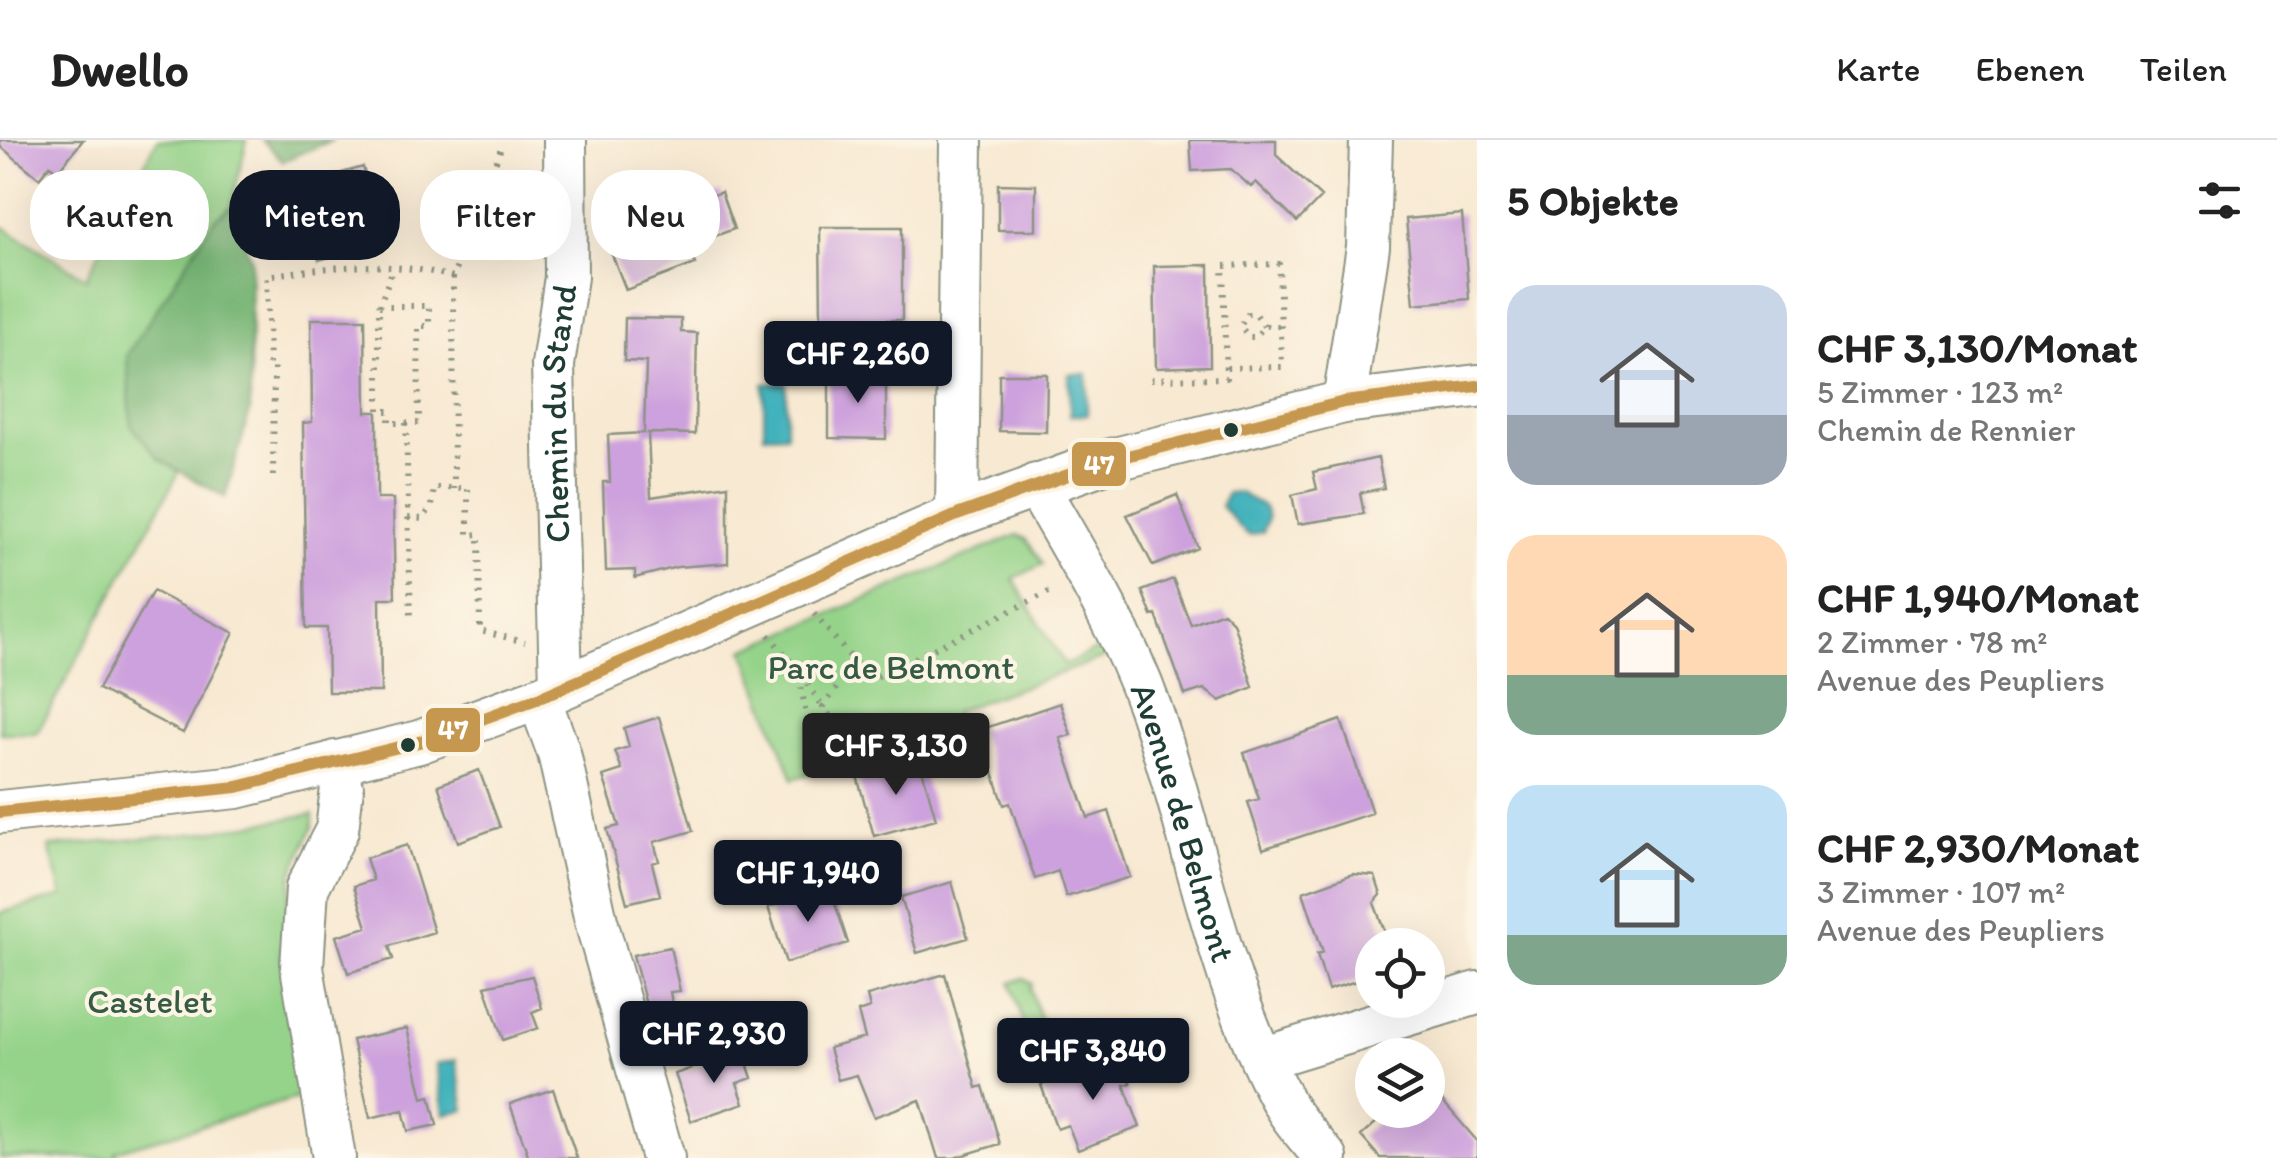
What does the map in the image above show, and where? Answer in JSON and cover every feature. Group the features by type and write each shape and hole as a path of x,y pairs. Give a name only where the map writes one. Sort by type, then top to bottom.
{"street":[{"name":"Chemin du Stand","path":"564,140 566,278 553,365 550,693 596,921 662,1158"},
{"path":"956,515 962,140"},
{"path":"1344,402 1368,246 1371,140"},
{"path":"0,812 237,788 420,742 550,693 956,515 1036,485 1155,447 1344,402 1477,386"},
{"name":"Avenue de Belmont","path":"1036,485 1132,660 1236,994 1262,1060 1286,1108 1326,1158"},
{"path":"334,1158 302,967 307,888 337,830 342,788 336,762"},
{"path":"1262,1060 1477,993"}],"path":[{"path":"454,488 453,277 502,145"},
{"path":"273,476 274,366 268,365 267,276 342,264 394,269 408,265 453,277"},
{"path":"1150,379 1226,378 1223,266 1279,264 1282,367 1226,368"},
{"path":"378,306 429,306 429,326 418,326 419,423 390,423 389,411 379,411 378,306 394,269"},
{"path":"1240,326 1248,314 1256,314 1264,326"},
{"path":"1225,326 1240,326"},
{"path":"1240,326 1249,337 1256,337 1264,326"},
{"path":"1264,326 1281,326"},
{"path":"406,423 412,621"},
{"path":"408,518 422,519 432,506 434,488 468,488 468,534 478,534 480,631 530,645"},
{"path":"814,614 870,680 1030,601"},
{"path":"768,634 799,672 832,719 822,736 809,734 799,672"},
{"path":"823,708 855,662"}],"green space":[{"path":"157,140 247,140 240,170 229,170 229,209 214,220 209,242 209,170 142,170"},
{"path":"262,140 333,140 283,161"},
{"path":"229,209 229,260 251,260 250,411 225,497 159,459 131,425 127,355 188,260 209,260 209,228"},
{"path":"0,225 30,243 30,260 57,260 86,278 95,260 205,260 159,459 179,472 37,733 0,733"},
{"name":"Parc de Belmont","path":"1017,535 1026,539 1043,564 1013,579 1065,665 1112,642 1117,653 955,711 960,723 793,779 744,650"},
{"name":"Castelet","path":"313,814 313,827 293,872 281,954 307,1095 115,1151 116,1158 0,1158 0,913 63,896 49,847 201,833"},
{"path":"1024,978 1032,984 1030,990 1052,1051 1034,1057 1011,983"}],"water":[{"path":"1069,374 1087,374 1087,415 1070,415"},
{"path":"786,383 786,434 764,435 764,384"},
{"path":"1227,493 1240,493 1264,507 1268,518 1263,532 1250,535 1239,527 1221,506"},
{"path":"456,1060 465,1110 444,1114 436,1064"}],"building":[{"path":"0,140 83,140 59,170 50,165 46,170 30,171 0,146"},
{"path":"1190,140 1276,140 1276,155 1321,197 1297,222 1256,182 1251,187 1231,169 1192,171"},
{"path":"998,184 1036,185 1036,230 998,230"},
{"path":"721,192 734,229 720,234"},
{"path":"1462,214 1469,299 1414,304 1406,219"},
{"path":"820,227 902,227 902,320 821,320"},
{"path":"614,260 693,260 695,264 626,290"},
{"path":"1209,265 1210,366 1156,368 1154,266"},
{"path":"625,318 681,319 681,332 697,333 695,434 648,433 651,497 728,485 728,563 677,567 635,578 635,570 606,571 603,482 610,482 608,435 644,433 646,362 624,361"},
{"path":"311,319 365,319 366,412 377,412 377,499 393,499 395,598 380,598 381,692 328,692 327,628 306,628 303,423 312,422"},
{"path":"829,372 886,373 886,439 829,438"},
{"path":"999,374 1047,374 1046,432 999,431"},
{"path":"1378,458 1384,488 1360,493 1364,514 1298,524 1292,495 1317,489 1313,472"},
{"path":"1177,495 1198,548 1153,566 1127,515"},
{"path":"1173,579 1191,625 1223,612 1233,622 1253,687 1220,701 1204,689 1185,695 1156,615 1152,616 1142,591"},
{"path":"153,591 234,633 183,733 98,689"},
{"path":"1060,703 1071,735 1060,738 1088,818 1109,811 1130,877 1066,897 1058,871 1035,879 1010,803 1004,805 979,730"},
{"path":"659,717 693,831 654,842 659,861 652,863 660,895 627,903 607,829 619,826 603,776 622,770 615,751 629,747 624,728"},
{"path":"1341,720 1372,813 1263,849 1248,802 1259,799 1244,753"},
{"path":"919,759 936,819 874,836 857,776"},
{"path":"479,770 500,827 458,842 438,785"},
{"path":"407,845 434,932 389,946 393,959 348,973 336,936 367,927 354,886 373,880 366,858"},
{"path":"775,850 783,876 758,884 749,858"},
{"path":"1353,874 1375,876 1381,895 1374,903 1384,928 1355,928 1355,981 1328,990 1317,954 1323,952 1303,892"},
{"path":"952,882 968,938 917,953 901,897"},
{"path":"830,888 848,943 786,963 768,907"},
{"path":"670,947 680,991 670,992 675,1019 651,1024 633,955"},
{"path":"945,974 977,1088 983,1086 1000,1144 954,1158 938,1158 920,1100 874,1117 857,1075 838,1080 829,1048 865,1038 858,1012 870,1008 867,996"},
{"path":"532,976 542,1008 532,1012 538,1028 503,1040 485,986"},
{"path":"407,1028 423,1098 430,1096 437,1125 408,1131 403,1110 370,1118 352,1040"},
{"path":"743,1051 752,1078 737,1083 744,1103 691,1121 675,1074"},
{"path":"1121,1056 1131,1083 1124,1085 1140,1127 1078,1150 1068,1125 1057,1129 1041,1085"},
{"path":"553,1089 577,1158 529,1158 510,1104"},
{"path":"1445,1104 1477,1141 1477,1158 1380,1158 1361,1136 1370,1128 1445,1128"}],"transit line":[{"name":"47","path":"0,812 237,787 419,742 539,698 957,515 1107,461 1344,402 1477,386"}]}
